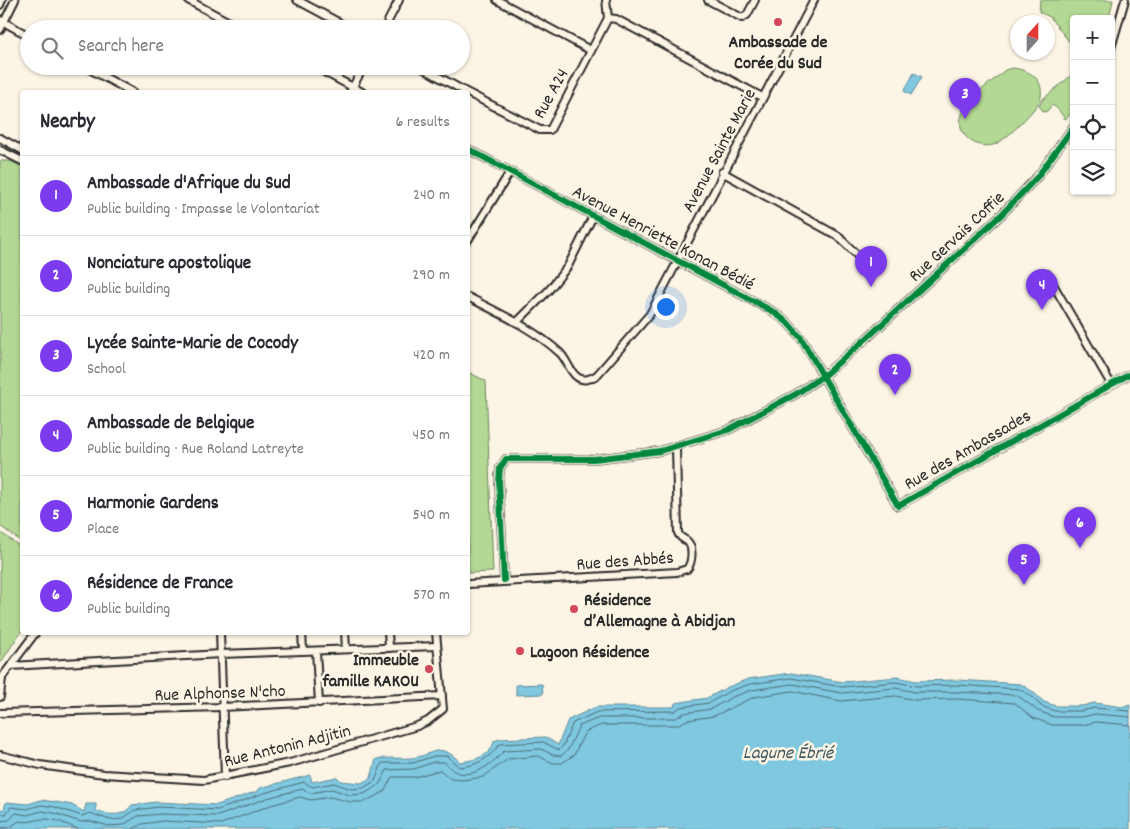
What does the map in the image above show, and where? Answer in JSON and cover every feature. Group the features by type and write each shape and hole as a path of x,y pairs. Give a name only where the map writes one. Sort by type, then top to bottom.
{"street":[{"path":"0,4 2,0"},
{"path":"0,30 2,21 15,0"},
{"path":"188,0 225,20"},
{"path":"297,0 334,20"},
{"path":"389,20 400,0"},
{"path":"497,0 590,50"},
{"path":"606,0 608,18 616,19 762,97"},
{"path":"708,0 742,18 747,15 755,0"},
{"name":"Avenue Sainte Marie","path":"516,322 562,355 575,376 582,379 591,379 597,375 647,320 722,172 814,0"},
{"path":"1115,34 1125,0"},
{"name":"Rue A24","path":"470,95 540,130 548,131 552,128 590,50 608,18"},
{"path":"2,21 20,31"},
{"path":"101,75 128,90"},
{"path":"327,75 351,90 359,75"},
{"name":"Rue A24","path":"435,75 462,90"},
{"name":"Rue Gervais Coffie","path":"504,580 499,481 500,468 506,459 594,459 660,452 714,436 742,424 796,394 823,376 1002,214 1038,176 1070,132"},
{"path":"0,138 20,149"},
{"path":"0,150 20,161"},
{"name":"Avenue Henriette Konan Bédié","path":"470,150 772,311 787,322 801,338 823,376"},
{"path":"470,237 510,172"},
{"path":"722,172 838,236 866,264"},
{"path":"470,298 516,322 549,290 568,266 593,216"},
{"path":"1047,274 1111,384"},
{"name":"Rue des Ambassades","path":"823,376 898,506 1130,374"},
{"name":"Rue des Abbés","path":"470,584 504,580 595,578 677,572 687,569 690,563 691,551 687,541 678,533 676,448"},
{"path":"0,706 1,679 34,635"},
{"path":"220,635 225,777"},
{"path":"302,635 302,651"},
{"path":"345,635 346,649"},
{"path":"388,635 389,648"},
{"path":"436,635 442,696"},
{"path":"11,666 221,654 437,646"},
{"path":"316,651 319,703"},
{"name":"Rue Alphonse N'cho","path":"0,713 222,707 442,696"},
{"name":"Rue Antonin Adjitin","path":"0,755 40,764 104,774 184,780 225,777 290,763 416,726 428,721 443,709 442,696"}],"green space":[{"path":"1040,0 1113,0 1110,15 1070,15 1070,43 1055,23 1055,15 1046,15 1039,12"},
{"path":"1012,68 1025,71 1035,77 1041,87 1040,101 1018,126 998,143 985,146 971,141 962,131 961,117 964,110 983,89 1005,70"},
{"path":"1070,76 1070,113 1065,119 1058,109 1052,105 1044,112 1039,106 1043,99"},
{"path":"0,161 10,161 20,166 20,541 0,526"},
{"path":"470,373 486,381 493,572 470,573"},
{"path":"0,532 20,547 20,633 0,664"}],"water":[{"path":"914,73 922,77 911,95 904,91"},
{"name":"Lagune Ébrié","path":"791,673 843,682 897,677 916,681 958,680 1021,684 1044,702 1056,706 1082,706 1094,703 1124,707 1130,705 1130,829 0,829 0,809 4,810 6,802 28,804 41,800 72,805 84,812 86,804 96,804 96,811 106,814 120,814 132,805 157,802 217,805 258,791 260,788 310,775 312,782 337,777 341,781 361,783 371,778 376,759 411,758 441,751 453,755 460,762 481,757 489,751 494,741 500,739 545,737 558,745 568,720 596,707 674,707 675,703 707,698 748,679"},
{"path":"542,684 543,694 516,695 516,685"}],"cycle path":[{"path":"504,580 499,481 500,468 506,459 594,459 660,451 728,430 796,394 823,376 867,338 1002,214 1038,176 1070,132"},
{"path":"470,150 772,311 787,322 801,338 898,506 1130,374"}],"place":[{"name":"Ambassade de Corée du Sud","path":"778,22"},
{"name":"Lycée Sainte-Marie de Cocody","path":"965,119"},
{"name":"Ambassade d'Afrique du Sud","path":"871,287"},
{"name":"Ambassade de Belgique","path":"1042,310"},
{"name":"Nonciature apostolique","path":"895,395"},
{"name":"Résidence de France","path":"1080,548"},
{"name":"Harmonie Gardens","path":"1024,585"},
{"name":"Résidence d’Allemagne à Abidjan","path":"574,609"},
{"name":"Lagoon Résidence","path":"520,651"},
{"name":"Immeuble famille KAKOU","path":"429,669"}]}
